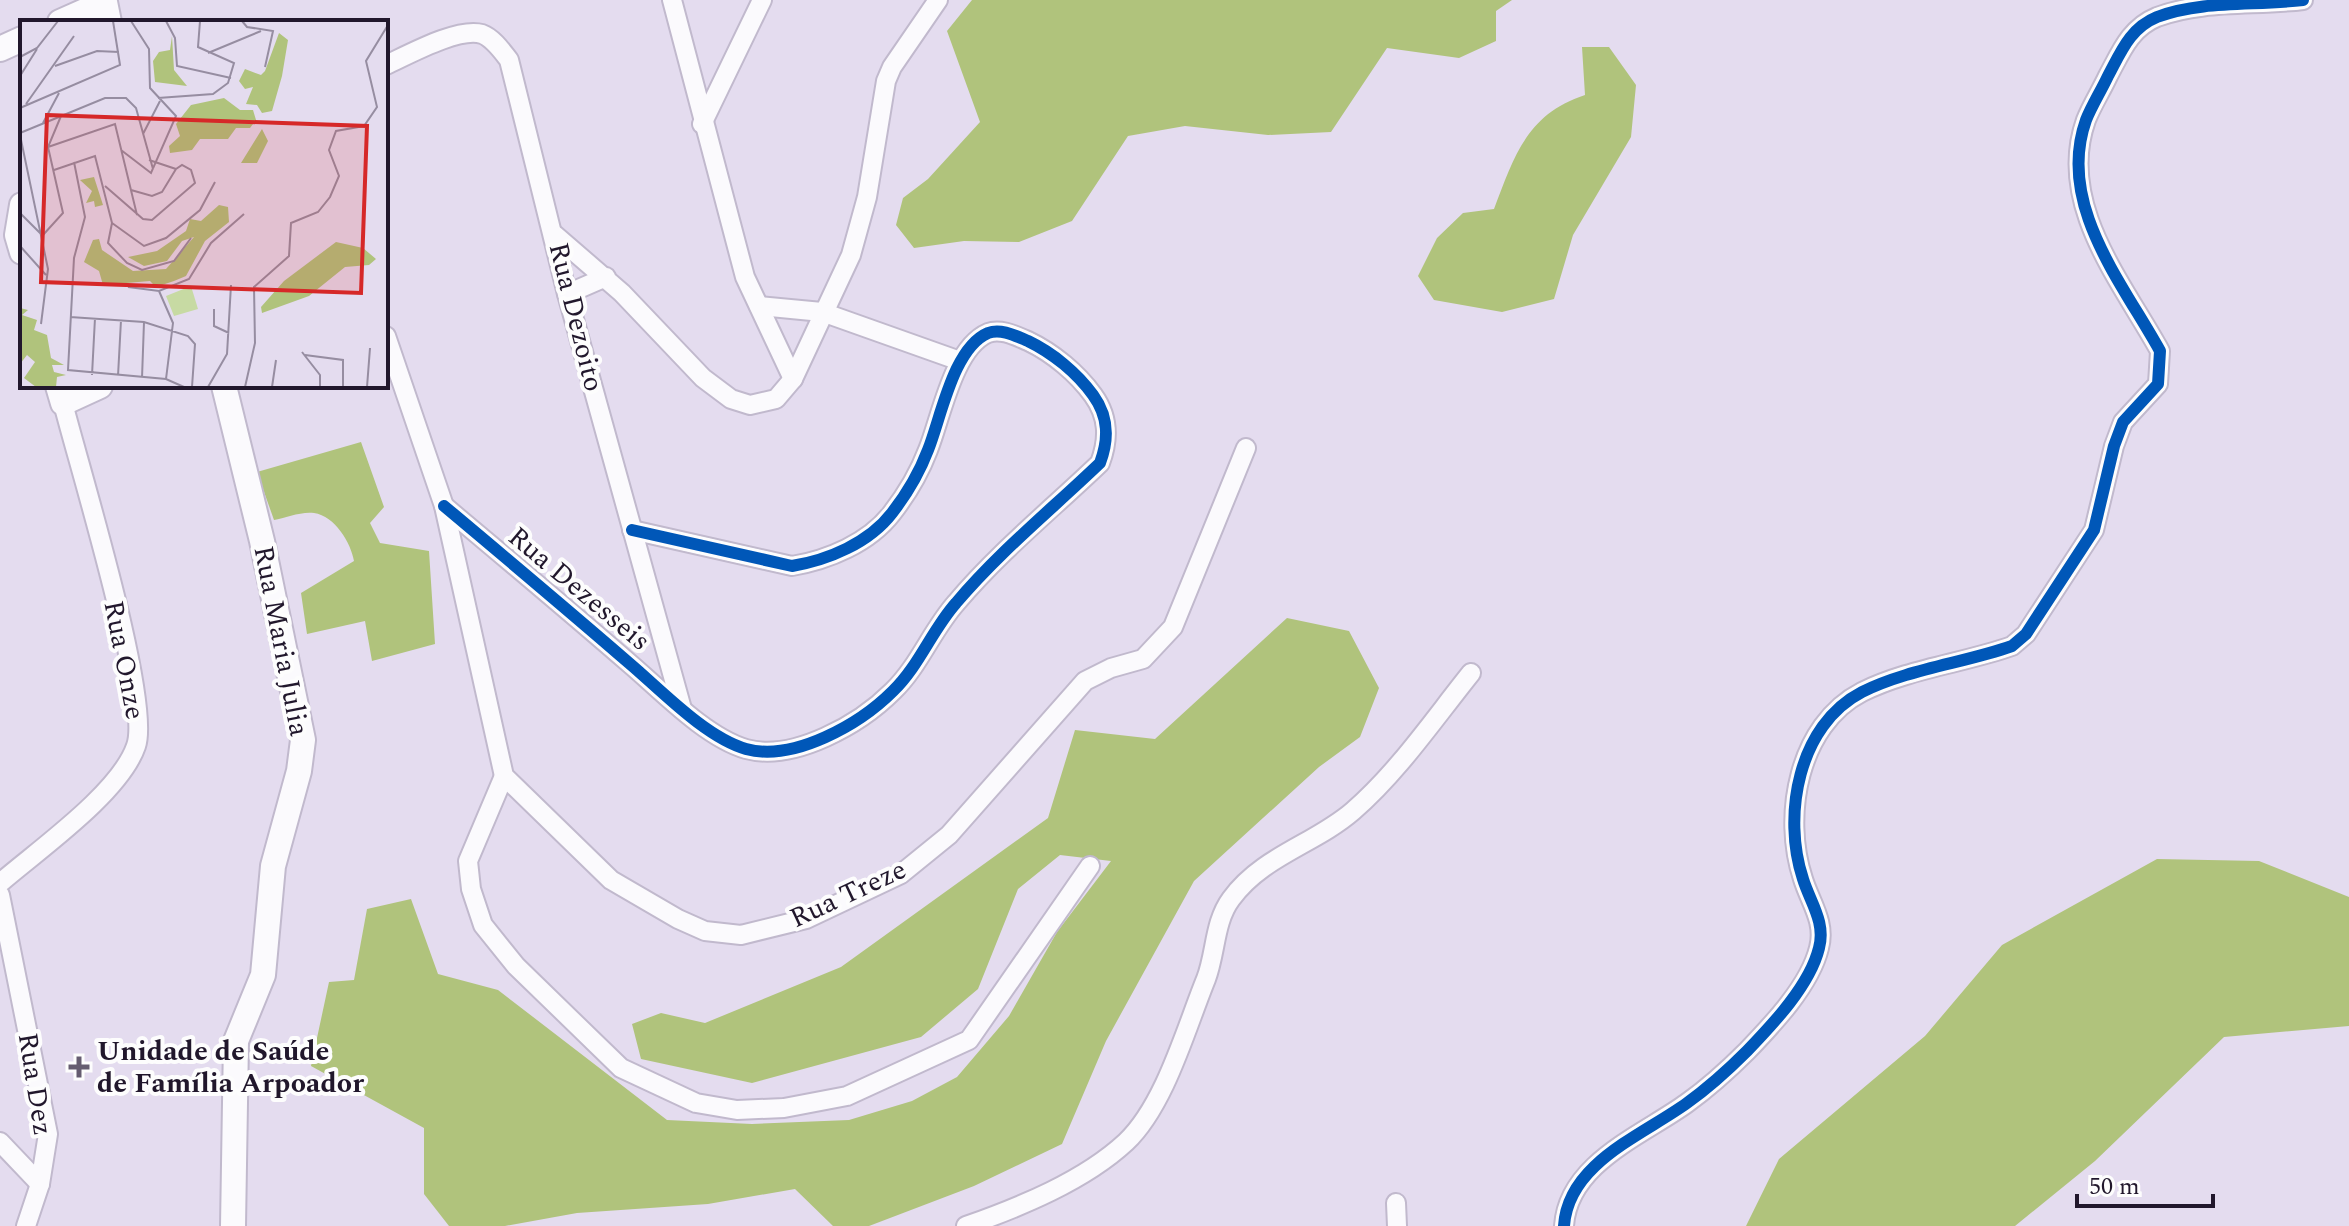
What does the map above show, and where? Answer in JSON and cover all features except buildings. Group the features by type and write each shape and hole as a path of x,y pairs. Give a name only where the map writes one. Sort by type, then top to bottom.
{"street":[{"path":"672,0 736,250 793,379"},
{"path":"702,124 762,0"},
{"path":"555,235 606,277 703,378 731,399 750,405 776,399 793,379 851,255 862,221 886,81 892,67 938,0"},
{"path":"1564,1226 1565,1213 1577,1188 1601,1159 1689,1102 1741,1056 1810,973 1820,946 1821,925 1796,854 1796,821 1801,772 1818,731 1861,693 2012,646 2026,634 2094,530 2123,422 2158,384 2162,371 2160,351 2091,230 2079,184 2086,121 2125,42 2140,25 2160,15 2224,4 2303,0"},
{"path":"67,20 107,8"},
{"name":"Rua Dezoito","path":"388,64 431,44 462,35 481,34 498,46 514,72 567,294 682,709"},
{"path":"0,49 20,40"},
{"path":"567,294 606,277"},
{"path":"632,530 778,565 815,562 867,538 891,514 927,453 960,361 822,312 759,306"},
{"name":"Rua Dezesseis","path":"444,506 682,709 727,741 747,749 770,751 796,747 851,723 892,692 909,673 941,620 969,587 1100,463 1107,444 1101,405 1070,369 1033,343 1001,331 982,338 960,361"},
{"path":"388,342 444,506 504,776 468,861 471,889 483,925 516,966 621,1068 686,1100 737,1110 784,1108 847,1096 951,1051 969,1040 1090,866"},
{"path":"60,395 91,388"},
{"name":"Rua Maria Julia","path":"224,388 262,541 303,740 299,771 273,866 263,975 236,1041 233,1226"},
{"name":"Rua Onze","path":"0,883 83,813 116,778 136,746 140,714 129,658 60,395"},
{"name":"Rua Treze","path":"504,776 611,880 678,919 705,931 741,935 806,919 901,874 949,835 1085,681 1111,668 1143,659 1173,627 1246,448"},
{"path":"966,1226 1040,1195 1086,1170 1127,1141 1164,1083 1210,968 1221,915 1233,896 1281,854 1352,812 1373,792 1471,673"},
{"name":"Rua Dez","path":"0,895 48,1134 40,1184 26,1226"},
{"path":"0,1142 40,1184"},
{"path":"1396,1203 1397,1226"}],"green space":[{"path":"972,0 1512,0 1496,11 1496,41 1459,58 1387,48 1331,132 1268,135 1185,126 1128,136 1072,221 1019,242 964,241 914,248 896,225 903,198 928,179 980,122 947,31"},
{"path":"1582,47 1609,47 1636,85 1631,137 1573,235 1554,299 1502,312 1434,300 1418,276 1437,238 1463,213 1494,209 1516,155 1536,125 1565,103 1585,95"},
{"path":"361,442 384,507 370,523 380,543 429,551 435,644 372,661 365,621 307,634 301,593 354,561 352,554 341,531 322,515 304,513 274,520 257,472"},
{"path":"1287,618 1349,631 1379,688 1360,737 1319,767 1194,881 1106,1041 1062,1144 974,1186 869,1226 833,1226 795,1189 708,1204 577,1213 505,1226 449,1226 424,1194 424,1128 311,1066 329,982 354,980 367,909 411,899 438,974 498,990 667,1120 752,1124 849,1120 912,1101 957,1077 1009,1016 1057,932 1111,861 1060,855 1018,889 978,989 921,1037 752,1083 641,1059 632,1024 661,1013 705,1023 841,967 1048,818 1075,730 1155,739"},
{"path":"2157,859 2259,861 2349,897 2349,1026 2224,1037 2095,1161 2015,1226 1746,1226 1779,1159 1925,1036 2002,945"}],"cycle path":[{"path":"1564,1226 1569,1204 1593,1168 1630,1139 1687,1103 1726,1071 1779,1016 1808,976 1821,939 1816,912 1803,879 1794,828 1801,774 1823,726 1840,707 1880,684 2012,646 2026,634 2094,530 2114,446 2123,422 2158,384 2160,351 2098,241 2086,212 2080,182 2079,151 2086,120 2122,50 2140,27 2174,12 2210,6 2303,0"},
{"path":"444,506 699,724 746,749 765,752 785,750 805,745 845,727 893,691 947,614 973,584 1100,463 1106,437 1105,420 1093,395 1064,364 1028,341 1008,333 988,333 976,341 957,368 925,458 902,499 883,524 860,541 820,559 792,566 632,530"}],"place":[{"name":"Unidade de Saúde de Família Arpoador","path":"79,1067"}]}
